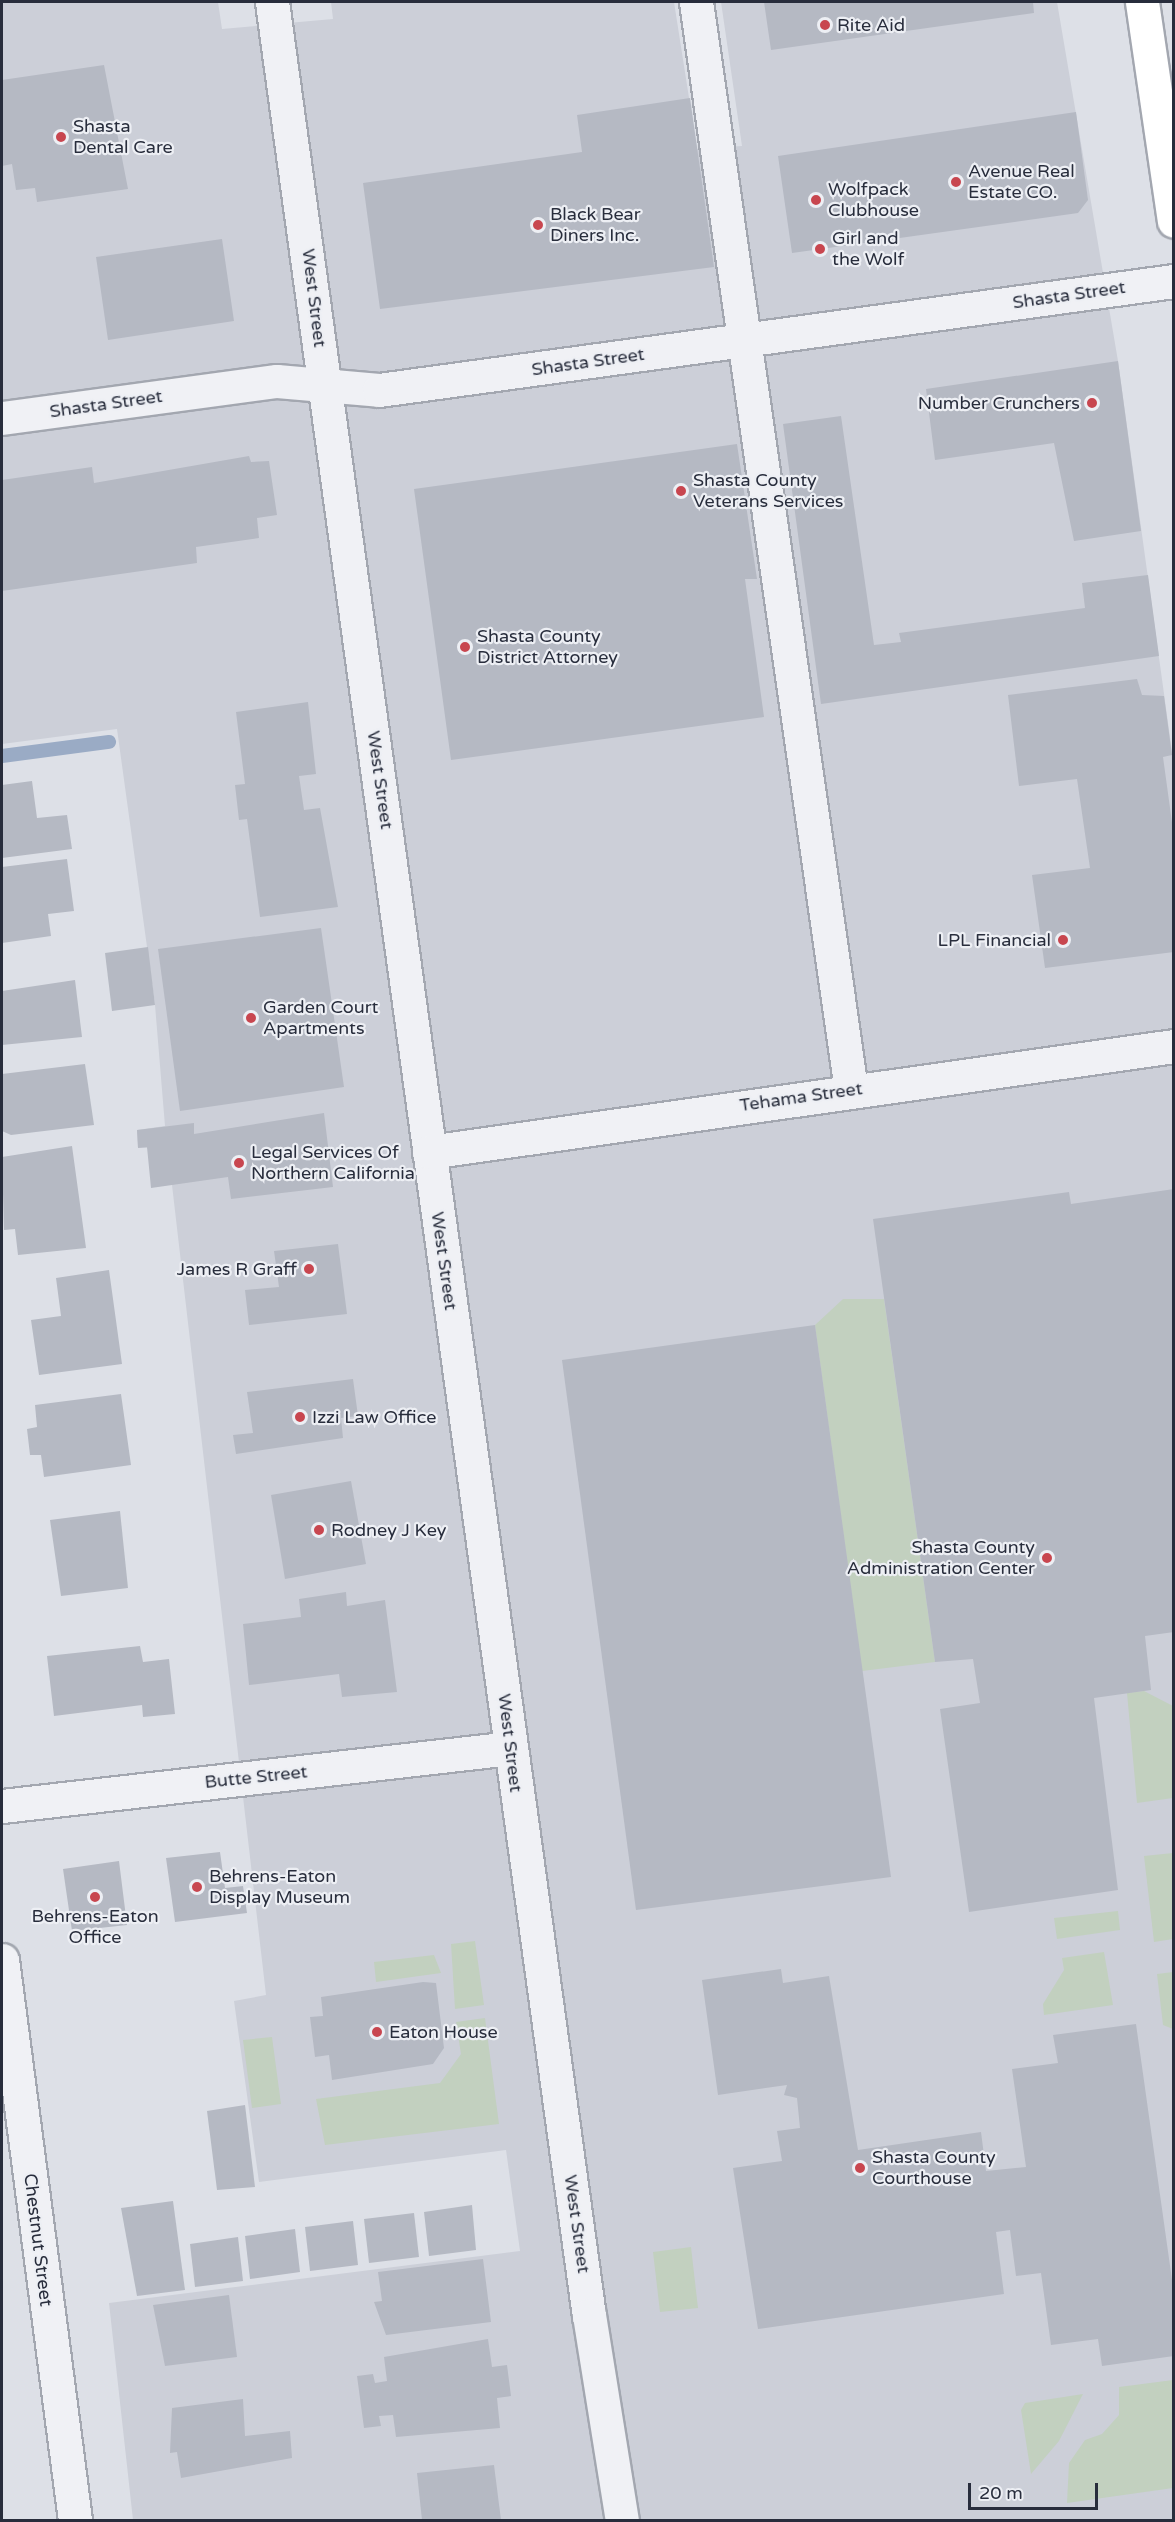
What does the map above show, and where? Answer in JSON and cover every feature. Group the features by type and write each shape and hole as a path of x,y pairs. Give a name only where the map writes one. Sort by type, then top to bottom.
{"main road":[{"path":"1142,2 1173,220"}],"street":[{"name":"West Street","path":"272,2 511,1748 622,2520"},
{"path":"696,2 748,340 851,1090"},
{"name":"Shasta Street","path":"2,418 277,381 380,390 1173,281"},
{"name":"Tehama Street","path":"429,1152 851,1090 1173,1046"},
{"name":"Butte Street","path":"2,1806 511,1748"},
{"name":"Chestnut Street","path":"2,1960 75,2520"}],"shaded area":[{"path":"2,2 218,2 222,29 333,19 331,2 674,2 697,149 742,146 721,2 1057,2 1118,361 1174,766 1173,2520 133,2520 109,2303 520,2251 506,2150 259,2182 234,2001 266,1995 172,1185 147,1148 138,1148 137,1130 165,1126 155,1005 117,729 2,744"}],"green space":[{"path":"843,1299 884,1299 935,1662 862,1671 815,1325"},
{"path":"1144,1691 1173,1706 1173,1798 1137,1803 1127,1693"},
{"path":"1173,1853 1173,1939 1154,1942 1144,1856"},
{"path":"1118,1911 1120,1930 1057,1939 1054,1918"},
{"path":"475,1941 484,2005 455,2009 451,1944"},
{"path":"1104,1952 1113,2005 1044,2015 1043,2004 1064,1970 1062,1958"},
{"path":"434,1955 441,1973 376,1982 374,1962"},
{"path":"1173,1972 1173,2029 1163,2025 1157,1974"},
{"path":"485,2018 499,2124 325,2145 316,2099 440,2083 461,2054 456,2022"},
{"path":"272,2037 281,2104 252,2108 243,2040"},
{"path":"691,2247 698,2308 660,2312 653,2252"},
{"path":"1173,2380 1173,2488 1067,2503 1069,2463 1085,2440 1102,2434 1119,2415 1119,2387"},
{"path":"1083,2394 1059,2441 1031,2474 1021,2410 1025,2403"}],"building":[{"name":"Rite Aid","path":"764,2 1033,2 1034,13 771,50"},
{"name":"Shasta Dental Care","path":"104,65 128,189 37,202 35,188 16,190 12,164 2,166 2,80"},
{"name":"Black Bear Diners Inc.","path":"690,98 714,267 380,309 363,183 582,152 577,115"},
{"path":"1076,112 1088,200 1078,213 792,253 778,156"},
{"path":"222,239 234,321 108,340 96,257"},
{"path":"1118,361 1141,531 1074,541 1054,443 935,460 926,389"},
{"path":"841,416 874,645 901,642 899,633 1085,608 1082,583 1148,575 1159,656 821,704 783,424"},
{"path":"737,444 757,579 745,579 764,717 451,760 414,489"},
{"path":"249,456 251,462 269,461 277,515 257,518 259,538 196,547 197,563 2,591 2,480 92,467 94,483"},
{"path":"1137,679 1142,695 1164,696 1172,755 1163,757 1174,837 1174,952 1045,968 1032,875 1090,868 1077,779 1019,786 1008,695"},
{"path":"308,702 316,774 299,776 304,810 320,808 338,907 260,917 247,819 239,820 235,785 245,784 236,712"},
{"path":"32,781 37,818 67,815 72,849 2,858 2,785"},
{"path":"67,859 74,911 48,914 51,936 2,943 2,867"},
{"name":"Garden Court Apartments","path":"321,928 344,1087 180,1111 158,949"},
{"path":"148,947 155,1005 112,1011 105,953"},
{"path":"75,980 82,1037 2,1045 2,991"},
{"path":"85,1064 94,1125 11,1135 2,1131 2,1074"},
{"name":"Legal Services Of Northern California","path":"324,1113 333,1187 231,1199 228,1177 151,1188 147,1147 138,1148 137,1130 194,1123 194,1134"},
{"path":"72,1146 86,1248 18,1255 15,1229 4,1230 2,1157"},
{"name":"Shasta County Administration Center","path":"1174,1189 1174,1632 1145,1636 1151,1690 1094,1698 1118,1890 969,1912 940,1709 980,1703 973,1659 935,1662 873,1219 1069,1192 1071,1204"},
{"name":"James R Graff","path":"338,1244 347,1314 249,1325 245,1290 279,1287 274,1251"},
{"path":"109,1270 122,1364 39,1375 31,1320 61,1316 56,1278"},
{"path":"815,1325 891,1877 636,1910 562,1360"},
{"name":"Izzi Law Office","path":"353,1379 358,1416 341,1418 343,1438 236,1454 233,1435 253,1433 247,1392"},
{"path":"121,1394 131,1465 44,1477 41,1455 30,1455 27,1429 37,1427 35,1405"},
{"name":"Rodney J Key","path":"351,1481 366,1564 285,1579 271,1495"},
{"path":"120,1511 128,1588 61,1596 50,1520"},
{"path":"346,1592 347,1606 385,1600 397,1692 342,1697 339,1674 249,1685 243,1624 301,1617 299,1599"},
{"path":"140,1646 143,1662 169,1659 175,1714 143,1717 142,1705 54,1716 47,1656"},
{"name":"Behrens-Eaton Display Museum","path":"220,1852 225,1888 243,1886 247,1913 175,1922 166,1858"},
{"name":"Behrens-Eaton Office","path":"119,1861 127,1925 72,1931 63,1869"},
{"name":"Shasta County Courthouse","path":"781,1969 783,1983 829,1976 858,2150 981,2132 986,2171 1026,2167 1012,2069 1058,2063 1053,2035 1136,2024 1174,2294 1174,2356 1102,2366 1098,2339 1051,2345 1041,2273 1016,2276 1010,2230 996,2232 1004,2294 758,2329 733,2168 782,2161 777,2131 800,2128 797,2098 784,2095 787,2085 718,2095 702,1980"},
{"name":"Eaton House","path":"423,1982 436,1983 444,2048 433,2064 332,2080 329,2055 315,2057 310,2017 323,2016 321,1997"},
{"path":"245,2105 255,2187 217,2190 207,2111"},
{"path":"173,2201 185,2290 137,2296 121,2208"},
{"path":"472,2205 476,2250 429,2256 424,2212"},
{"path":"414,2213 419,2257 369,2263 364,2219"},
{"path":"353,2221 358,2265 310,2271 305,2227"},
{"path":"295,2229 300,2272 250,2279 245,2236"},
{"path":"238,2237 243,2281 195,2287 190,2244"},
{"path":"483,2259 491,2322 386,2335 374,2302 382,2301 378,2272"},
{"path":"229,2295 237,2357 165,2366 153,2305"},
{"path":"488,2339 492,2367 507,2365 511,2396 497,2398 500,2428 396,2437 393,2415 379,2416 381,2426 364,2428 357,2376 373,2374 375,2383 387,2381 384,2357"},
{"path":"243,2399 245,2436 290,2431 292,2458 181,2478 177,2452 170,2453 172,2408"},
{"path":"494,2465 501,2520 422,2520 417,2473"}],"waterway":[{"path":"2,756 109,742"}],"place":[{"name":"Rite Aid","path":"825,25"},
{"name":"Shasta Dental Care","path":"61,137"},
{"name":"Avenue Real Estate CO.","path":"956,182"},
{"name":"Wolfpack Clubhouse","path":"816,200"},
{"name":"Black Bear Diners Inc.","path":"538,225"},
{"name":"Girl and the Wolf","path":"820,249"},
{"name":"Number Crunchers","path":"1092,403"},
{"name":"Shasta County Veterans Services","path":"681,491"},
{"name":"Shasta County District Attorney","path":"465,647"},
{"name":"LPL Financial","path":"1063,940"},
{"name":"Garden Court Apartments","path":"251,1018"},
{"name":"Legal Services Of Northern California","path":"239,1163"},
{"name":"James R Graff","path":"309,1269"},
{"name":"Izzi Law Office","path":"300,1417"},
{"name":"Rodney J Key","path":"319,1530"},
{"name":"Shasta County Administration Center","path":"1047,1558"},
{"name":"Behrens-Eaton Display Museum","path":"197,1887"},
{"name":"Behrens-Eaton Office","path":"95,1897"},
{"name":"Eaton House","path":"377,2032"},
{"name":"Shasta County Courthouse","path":"860,2168"}]}
